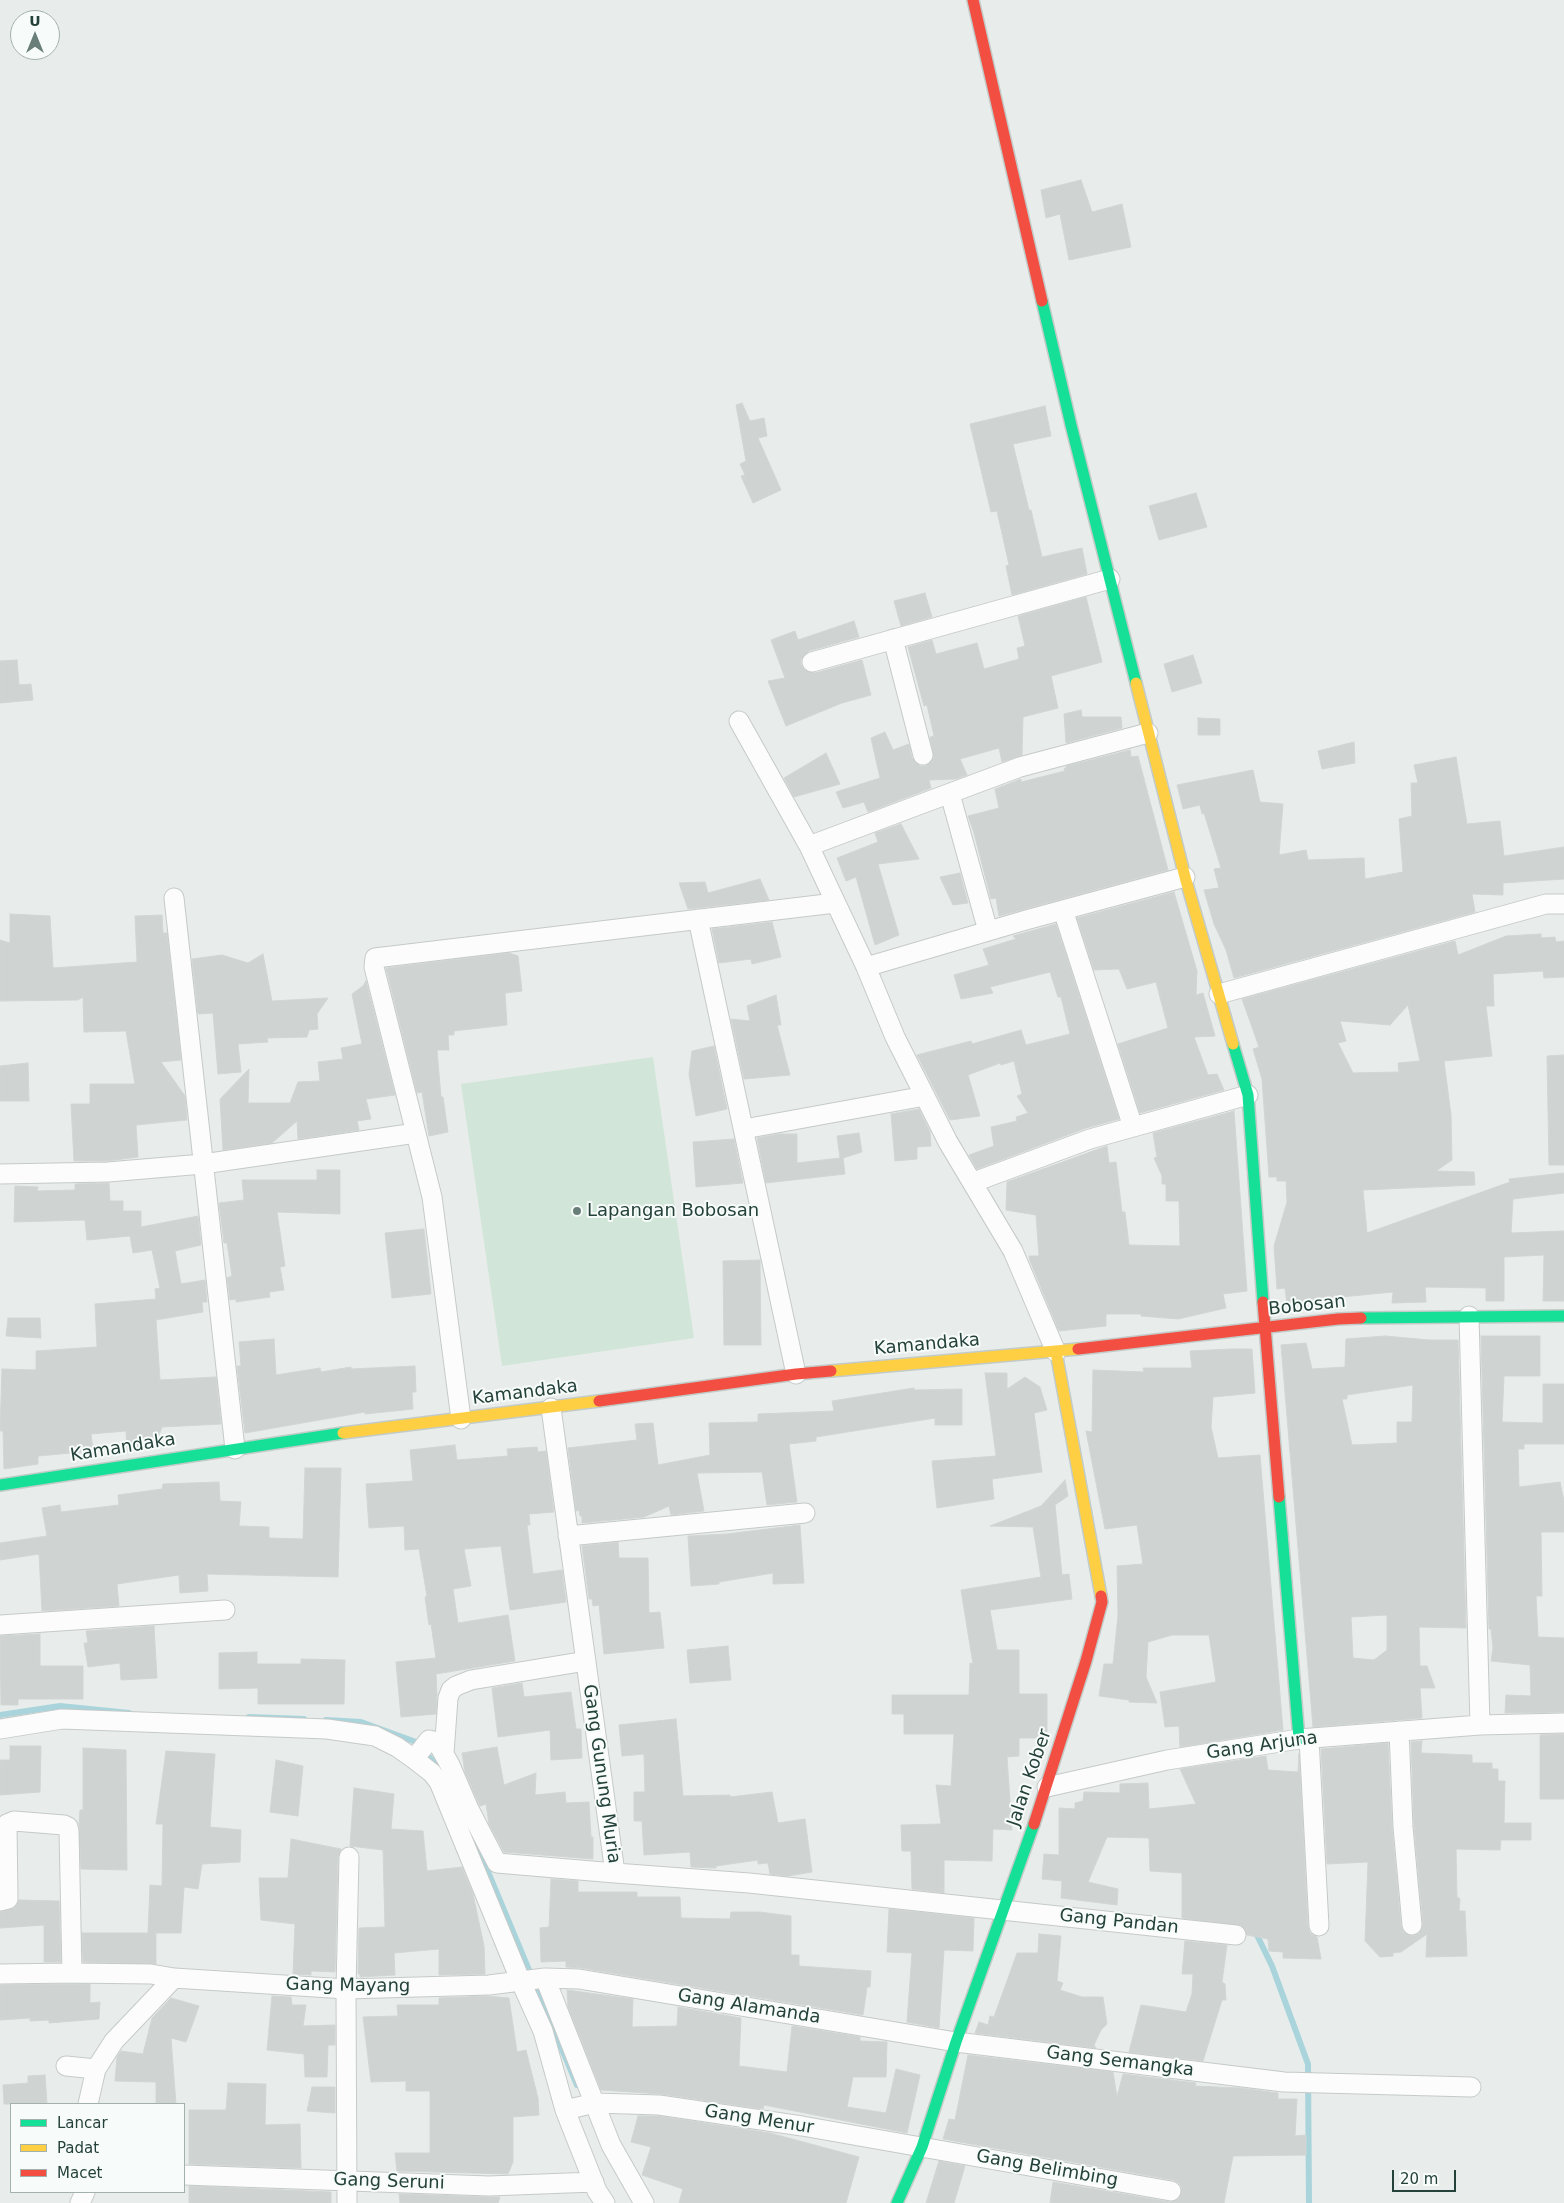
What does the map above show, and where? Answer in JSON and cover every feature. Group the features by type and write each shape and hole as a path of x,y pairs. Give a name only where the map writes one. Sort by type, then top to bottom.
{"street":[{"path":"973,0 1071,425 1148,733 1185,877 1248,1095 1265,1328 1304,1739 1319,1926"},
{"path":"812,662 1110,579"},
{"path":"893,639 923,755"},
{"path":"740,721 809,846 866,967 895,1037 948,1142 974,1182 1013,1251 1056,1352"},
{"path":"809,846 1020,767 1148,733"},
{"path":"950,794 988,931"},
{"path":"866,967 988,931 1185,877"},
{"path":"174,898 235,1449"},
{"path":"461,1419 432,1197 374,967 376,956 835,903"},
{"path":"1219,994 1546,904 1564,904"},
{"path":"1063,910 1133,1127"},
{"path":"698,919 796,1374"},
{"path":"974,1182 1090,1139 1248,1095"},
{"path":"744,1129 925,1096"},
{"path":"0,1174 108,1172 203,1164 416,1133"},
{"path":"1469,1316 1480,1725"},
{"name":"Bobosan","path":"1056,1352 1338,1319 1564,1316"},
{"name":"Kamandaka","path":"0,1485 357,1431 551,1408 796,1374 1056,1352"},
{"name":"Jalan Kober","path":"897,2203 922,2147 956,2042 1047,1786 1086,1661 1102,1602 1100,1582 1056,1352"},
{"name":"Gang Gunung Muria","path":"551,1408 614,1873 749,1883 1002,1910"},
{"path":"568,1536 806,1513"},
{"path":"0,1625 225,1610"},
{"path":"444,1753 448,1698 450,1690 456,1686 471,1680 586,1661"},
{"path":"0,1730 62,1719 327,1729 376,1736 398,1747 419,1752 439,1782 534,1980 583,2106 594,2182 605,2203"},
{"name":"Gang Arjuna","path":"1047,1786 1167,1760 1304,1739 1480,1725 1564,1723"},
{"path":"1399,1731 1403,1827 1412,1925"},
{"path":"419,1752 429,1740 433,1740 444,1753 494,1861 497,1863 614,1873"},
{"path":"0,1900 8,1899 7,1824 14,1821 68,1827 72,1973"},
{"path":"347,2203 346,1989 349,1858"},
{"name":"Gang Pandan","path":"1002,1910 1236,1936"},
{"name":"Gang Mayang","path":"0,1974 151,1974 174,1978 346,1989 488,1985 534,1980"},
{"path":"88,2103 96,2069 114,2041 174,1978"},
{"name":"Gang Alamanda","path":"534,1980 579,1979 956,2042"},
{"path":"534,1980 543,2030 583,2106 611,2144 644,2203"},
{"name":"Gang Semangka","path":"956,2042 1284,2082 1471,2087"},
{"path":"66,2066 96,2069"},
{"name":"Gang Menur","path":"583,2106 659,2105 922,2147"},
{"name":"Gang Belimbing","path":"922,2147 1171,2191"},
{"name":"Gang Seruni","path":"185,2175 489,2186 566,2185 594,2182"}],"green space":[{"name":"Lapangan Bobosan","path":"653,1057 694,1338 502,1366 461,1084"}],"building":[{"path":"1081,180 1092,212 1122,204 1131,247 1069,260 1060,214 1046,218 1041,190"},
{"path":"742,403 750,421 764,418 767,436 758,438 781,490 753,503 741,476 745,475 740,464 746,461 736,405"},
{"path":"1045,406 1051,436 1013,444 1029,510 1031,510 1042,557 1082,548 1087,574 1012,595 1006,566 1009,565 997,511 991,512 970,424"},
{"path":"1196,493 1207,527 1159,540 1149,506"},
{"path":"925,593 932,617 901,626 894,601"},
{"path":"1086,597 1102,662 1051,676 1058,708 1023,717 1022,755 1002,762 999,748 960,759 967,775 956,779 929,780 931,788 868,812 864,802 843,808 836,792 880,778 871,738 885,732 893,750 909,744 912,758 920,766 926,766 934,758 930,737 934,736 927,705 924,706 908,647 932,640 936,654 977,643 984,669 1019,659 1017,648 1025,646 1018,616"},
{"path":"854,621 859,637 809,651 801,659 801,665 805,670 815,673 862,660 871,695 842,703 786,726 768,681 785,678 771,640 795,631 798,640"},
{"path":"1193,655 1202,683 1172,692 1164,664"},
{"path":"17,660 19,685 31,684 33,700 0,703 0,661"},
{"path":"1081,710 1082,717 1121,717 1122,728 1066,743 1064,714"},
{"path":"1198,718 1220,719 1220,735 1198,735"},
{"path":"1354,742 1355,763 1322,769 1318,751"},
{"path":"1130,750 1131,757 1138,756 1168,870 999,916 996,898 991,899 968,816 999,808 995,789 1021,779 1021,782 1065,771 1064,769 1067,766"},
{"path":"826,753 840,784 794,797 784,778"},
{"path":"1456,757 1467,824 1500,821 1504,856 1564,847 1564,879 1503,883 1503,895 1472,894 1475,912 1234,978 1226,950 1214,924 1204,890 1219,888 1214,869 1221,868 1200,805 1183,809 1177,785 1253,770 1260,802 1283,804 1279,855 1306,850 1308,860 1364,858 1365,879 1403,872 1399,819 1412,816 1411,783 1418,783 1414,765"},
{"path":"901,824 919,859 878,864 899,935 875,945 856,877 846,881 837,858 878,842 875,833"},
{"path":"960,873 968,903 953,905 940,877"},
{"path":"760,879 769,900 688,909 679,883 705,882 708,893"},
{"path":"1174,892 1197,971 1196,995 1203,993 1215,1036 1194,1037 1208,1075 1217,1074 1224,1090 1140,1113 1118,1044 1168,1028 1156,982 1127,989 1119,969 1094,970 1077,918"},
{"path":"10,914 50,916 53,968 137,962 135,916 162,915 163,933 167,933 181,1060 161,1062 185,1096 187,1120 136,1125 138,1157 107,1161 74,1161 71,1104 90,1104 90,1084 135,1084 126,1031 84,1032 83,997 78,1000 0,1001 0,940 10,943"},
{"path":"772,922 781,957 752,964 751,959 719,963 712,929"},
{"path":"1056,924 1119,1119 1086,1128 977,1169 969,1155 994,1146 991,1127 1017,1121 1016,1117 1028,1113 1017,1096 1022,1094 1014,1061 1001,1065 1000,1063 968,1075 980,1116 950,1120 917,1055 971,1041 972,1044 1021,1030 1026,1045 1070,1034 1061,997 1058,997 1050,972 990,987 993,993 961,999 954,975 989,965 983,949 1016,939 1013,936"},
{"path":"1541,934 1541,938 1555,937 1556,942 1564,941 1564,977 1544,978 1543,971 1493,974 1494,1006 1486,1006 1492,1056 1444,1061 1451,1115 1452,1160 1436,1171 1474,1172 1475,1185 1363,1190 1367,1233 1510,1182 1509,1179 1564,1173 1564,1193 1513,1199 1511,1233 1564,1231 1564,1301 1543,1301 1544,1255 1504,1257 1504,1301 1486,1301 1486,1288 1425,1287 1426,1302 1392,1303 1393,1292 1320,1299 1320,1303 1287,1304 1285,1288 1277,1289 1274,1246 1287,1202 1286,1181 1277,1181 1277,1177 1269,1177 1262,1079 1253,1049 1259,1047 1242,999 1455,941 1458,955 1506,936","holes":["1408,1005 1420,1061 1398,1063 1399,1072 1353,1073 1338,1043 1346,1041 1340,1021 1390,1025"]},
{"path":"509,953 518,956 522,991 505,993 507,1025 454,1031 454,1035 448,1035 449,1050 437,1050 441,1097 443,1097 448,1132 429,1136 422,1092 417,1093 386,968"},
{"path":"263,954 272,1001 328,998 317,1014 318,1029 309,1030 307,1037 267,1038 268,1042 238,1044 241,1072 218,1074 213,1013 198,1014 192,959 222,955 248,963"},
{"path":"366,981 395,1095 366,1099 371,1119 357,1121 359,1130 298,1139 297,1121 272,1143 223,1150 220,1099 249,1069 248,1103 290,1103 298,1082 320,1081 318,1062 343,1059 341,1048 362,1044 352,994 363,986"},
{"path":"776,995 781,1025 777,1025 790,1075 744,1079 731,1019 750,1021 747,1006"},
{"path":"714,1046 727,1109 696,1116 689,1074 692,1051"},
{"path":"1564,1055 1564,1165 1549,1165 1547,1056"},
{"path":"28,1063 29,1101 0,1101 0,1066"},
{"path":"919,1109 930,1132 931,1146 917,1147 917,1159 895,1161 891,1114"},
{"path":"1234,1111 1247,1291 1223,1294 1226,1308 1178,1319 1141,1316 1141,1314 1106,1314 1106,1326 1059,1331 1029,1256 1039,1256 1036,1215 1006,1210 1007,1182 1107,1146 1109,1163 1116,1162 1122,1212 1125,1212 1129,1245 1180,1246 1179,1201 1166,1201 1166,1184 1162,1184 1162,1176 1154,1158 1157,1157 1153,1133"},
{"path":"859,1133 862,1152 843,1158 845,1174 766,1183 757,1138 779,1134 797,1134 797,1163 840,1158 837,1136"},
{"path":"734,1139 743,1183 696,1187 693,1142"},
{"path":"317,1170 340,1170 340,1214 277,1212 285,1266 280,1267 284,1290 269,1292 270,1297 236,1302 236,1299 230,1300 227,1278 232,1276 227,1243 224,1243 219,1203 244,1200 242,1180 317,1180"},
{"path":"109,1183 110,1201 123,1201 123,1211 141,1211 141,1227 198,1216 201,1245 175,1251 181,1284 205,1280 207,1302 202,1302 203,1312 156,1320 160,1380 216,1377 221,1424 162,1427 155,1446 127,1451 126,1431 91,1434 93,1451 38,1456 38,1464 4,1469 3,1431 0,1431 2,1369 36,1370 36,1351 97,1347 95,1304 156,1299 155,1289 160,1288 152,1250 133,1253 130,1236 87,1240 85,1220 14,1222 15,1186 38,1187 37,1191 75,1190 75,1184"},
{"path":"424,1229 431,1294 392,1298 385,1233"},
{"path":"760,1260 761,1345 724,1345 723,1261"},
{"path":"8,1318 40,1318 41,1338 6,1336"},
{"path":"1385,1336 1429,1340 1458,1340 1466,1628 1419,1627 1420,1666 1427,1666 1435,1688 1420,1688 1422,1718 1313,1727 1281,1345 1306,1343 1312,1369 1345,1367 1346,1339","holes":["1413,1385 1412,1422 1397,1422 1397,1443 1352,1445 1342,1399 1347,1399 1347,1395","1387,1615 1387,1650 1374,1660 1353,1658 1351,1617"]},
{"path":"1481,1336 1540,1336 1540,1376 1504,1376 1502,1422 1543,1423 1543,1384 1564,1384 1564,1444 1524,1444 1524,1449 1518,1449 1519,1487 1560,1482 1564,1501 1564,1532 1541,1532 1542,1596 1536,1596 1538,1637 1564,1638 1564,1712 1505,1713 1506,1695 1531,1696 1530,1665 1491,1661 1493,1648 1491,1629 1489,1629"},
{"path":"274,1339 276,1375 320,1368 321,1372 351,1367 351,1369 415,1366 416,1392 412,1392 413,1409 365,1414 365,1412 245,1433 237,1366 241,1366 239,1342"},
{"path":"1252,1349 1255,1393 1213,1397 1211,1427 1218,1458 1260,1455 1283,1730 1180,1747 1179,1726 1165,1727 1160,1692 1216,1682 1209,1635 1172,1635 1148,1642 1146,1677 1157,1703 1129,1702 1129,1700 1099,1696 1104,1664 1113,1664 1118,1615 1117,1566 1143,1564 1137,1525 1105,1529 1086,1431 1092,1432 1093,1370 1144,1372 1143,1368 1192,1368 1190,1351"},
{"path":"985,1373 1007,1373 1007,1389 1025,1377 1040,1387 1047,1410 1034,1413 1042,1472 992,1479 994,1499 937,1508 932,1461 996,1456"},
{"path":"914,1388 914,1390 962,1389 962,1425 935,1425 935,1418 816,1437 816,1441 789,1444 797,1502 767,1505 762,1472 697,1473 704,1511 671,1515 669,1506 644,1517 582,1523 582,1516 580,1516 579,1510 576,1511 568,1448 637,1440 635,1424 653,1423 658,1465 710,1455 709,1423 758,1422 758,1414 834,1411 832,1401"},
{"path":"455,1445 457,1460 508,1456 507,1449 537,1447 538,1452 546,1451 554,1512 529,1514 530,1525 527,1525 533,1574 562,1570 566,1602 510,1610 501,1546 464,1549 471,1586 453,1589 458,1623 508,1615 515,1661 436,1674 436,1714 401,1717 396,1662 436,1658 431,1624 429,1625 425,1597 427,1596 419,1549 405,1550 404,1526 369,1528 366,1484 413,1481 410,1450"},
{"path":"305,1468 341,1468 338,1577 207,1574 208,1591 180,1593 179,1575 117,1584 119,1606 42,1611 39,1554 0,1560 0,1543 47,1536 42,1508 60,1505 61,1512 119,1505 118,1495 162,1489 163,1484 219,1482 220,1501 241,1502 239,1526 269,1527 269,1538 303,1539"},
{"path":"1065,1480 1068,1496 1055,1505 1062,1575 1069,1574 1072,1599 990,1610 997,1650 1019,1650 1019,1694 1047,1694 1047,1738 1019,1738 1019,1756 1007,1757 1012,1830 993,1829 992,1861 944,1860 944,1893 912,1889 911,1851 902,1851 901,1825 941,1824 936,1785 951,1786 954,1734 904,1734 904,1714 892,1714 892,1695 969,1695 970,1663 973,1664 961,1590 1041,1577 1033,1527 990,1526 1041,1506"},
{"path":"800,1525 804,1583 773,1584 773,1573 719,1582 719,1584 691,1586 688,1536 727,1534"},
{"path":"618,1542 619,1558 648,1558 649,1613 660,1612 664,1648 604,1654 599,1605 593,1606 592,1599 589,1599 582,1546"},
{"path":"154,1626 157,1678 121,1680 120,1663 88,1667 84,1643 88,1643 86,1631"},
{"path":"40,1634 40,1666 83,1666 83,1699 18,1699 18,1705 1,1705 0,1636"},
{"path":"728,1646 731,1680 690,1683 687,1650"},
{"path":"257,1652 257,1664 301,1664 301,1659 345,1660 344,1704 258,1704 258,1688 219,1689 219,1653"},
{"path":"522,1683 524,1697 571,1692 576,1729 581,1729 582,1758 551,1760 550,1730 498,1737 492,1688"},
{"path":"676,1719 683,1796 730,1795 730,1797 772,1792 778,1823 805,1819 812,1872 788,1876 770,1874 768,1863 758,1864 758,1860 716,1866 716,1868 691,1867 690,1852 644,1855 642,1821 634,1821 634,1792 645,1792 644,1754 622,1756 619,1725"},
{"path":"1564,1734 1564,1799 1540,1799 1540,1735"},
{"path":"1422,1741 1421,1753 1472,1755 1472,1763 1492,1763 1492,1769 1498,1769 1498,1781 1505,1781 1504,1823 1531,1823 1531,1840 1501,1840 1500,1850 1456,1849 1457,1897 1460,1899 1459,1911 1465,1911 1467,1956 1426,1957 1427,1934 1401,1952 1393,1953 1393,1956 1380,1957 1365,1941 1368,1862 1327,1864 1321,1749 1388,1743 1392,1828 1401,1926 1403,1932 1413,1936 1419,1934 1423,1924 1414,1826 1411,1742"},
{"path":"10,1746 41,1746 40,1792 0,1795 0,1760 10,1760"},
{"path":"497,1747 504,1785 536,1773 535,1795 565,1792 566,1803 589,1802 591,1837 593,1837 593,1859 504,1852 489,1824 486,1804 480,1806 465,1772 462,1753"},
{"path":"83,1748 126,1750 127,1870 81,1869 79,1824 80,1810 83,1810"},
{"path":"166,1751 215,1754 210,1827 241,1830 240,1862 202,1864 198,1889 184,1887 181,1933 156,1933 156,1964 83,1962 82,1933 148,1933 150,1885 162,1886 163,1824 156,1824"},
{"path":"1299,1754 1308,1927 1310,1933 1317,1937 1321,1959 1283,1958 1283,1952 1269,1951 1268,1939 1247,1935 1242,1926 1182,1918 1182,1873 1150,1871 1149,1838 1107,1837 1088,1882 1118,1889 1117,1905 1061,1898 1062,1881 1042,1879 1044,1854 1059,1855 1059,1808 1075,1809 1075,1803 1083,1801 1084,1792 1120,1793 1120,1784 1148,1783 1149,1809 1196,1804 1180,1769 1266,1756 1268,1770 1298,1772"},
{"path":"276,1760 303,1766 298,1816 270,1812"},
{"path":"354,1788 394,1794 391,1829 423,1831 427,1871 462,1867 473,1894 484,1946 485,1974 439,1975 439,1949 394,1953 395,1975 360,1977 360,1974 358,1974 359,1928 385,1927 383,1850 350,1846"},
{"path":"291,1839 341,1849 338,1857 335,1972 311,1971 311,1975 293,1974 295,1924 261,1920 259,1878 288,1878"},
{"path":"551,1879 578,1881 578,1892 637,1892 637,1897 680,1897 681,1918 730,1919 731,1912 760,1912 791,1916 791,1955 799,1955 799,1966 871,1971 870,1987 867,1987 863,2015 566,1967 566,1961 541,1962 540,1928 549,1927"},
{"path":"19,1900 59,1901 61,1962 44,1962 44,1925 0,1928 0,1912 15,1908"},
{"path":"889,1909 974,1918 973,1951 944,1950 939,2028 907,2022 912,1953 887,1952"},
{"path":"1039,1934 1061,1936 1057,1981 1063,1983 1060,1990 1082,1997 1103,1997 1107,2024 1101,2030 1094,2045 1096,2048 975,2033 979,2022 988,2025 990,2016 994,2017 1017,1953 1038,1953"},
{"path":"1185,1941 1227,1945 1222,1982 1225,1984 1226,2000 1222,2000 1203,2061 1129,2052 1141,2005 1186,2012 1192,1994 1193,1974 1182,1974"},
{"path":"90,1984 90,2003 100,2002 99,2019 49,2023 49,2020 30,2021 30,2018 0,2020 0,1985"},
{"path":"567,1990 633,1999 632,2027 677,2026 678,2007 741,2018 739,2066 787,2072 792,2026 860,2037 860,2041 887,2042 886,2077 853,2077 847,2107 886,2113 896,2069 920,2075 907,2133 764,2105 763,2109 661,2094 601,2090 568,2007"},
{"path":"272,1996 291,1997 292,2005 306,2005 303,2026 335,2025 335,2045 328,2045 327,2077 305,2077 304,2054 267,2050"},
{"path":"486,1996 509,1998 517,2052 526,2050 538,2098 539,2115 513,2117 513,2162 508,2174 397,2171 395,2153 430,2153 430,2091 406,2091 406,2081 371,2082 363,2017 398,2016 397,2005 439,2005 439,1998"},
{"path":"171,1998 199,2006 186,2042 171,2038 176,2103 156,2103 156,2082 115,2081 117,2057 121,2051 143,2054 152,2018"},
{"path":"968,2055 1113,2072 1117,2097 1123,2074 1196,2083 1195,2086 1240,2088 1278,2093 1278,2099 1297,2099 1295,2136 1306,2135 1306,2155 1233,2156 1224,2203 1050,2203 1053,2182 1170,2202 1179,2199 1182,2188 1179,2183 1173,2180 943,2139 949,2119 955,2120"},
{"path":"45,2075 47,2103 4,2104 3,2085 28,2083 28,2076"},
{"path":"228,2083 266,2084 265,2125 300,2124 301,2168 189,2164 189,2110 226,2110"},
{"path":"312,2087 335,2087 335,2113 307,2111"},
{"path":"638,2116 658,2116 770,2133 859,2157 846,2203 679,2203 683,2189 642,2175 651,2147 631,2142"},
{"path":"939,2161 965,2166 954,2203 926,2203"},
{"path":"189,2186 331,2192 331,2203 189,2203"},
{"path":"399,2194 500,2197 498,2203 400,2203"}],"waterway":[{"path":"0,1715 60,1706 129,1713"},
{"path":"249,1717 304,1719"},
{"path":"326,1720 361,1722 416,1742 440,1769"},
{"path":"473,1836 577,2085"},
{"path":"1255,1931 1272,1966 1308,2064 1309,2203"}],"traffic: fast":[{"path":"1042,301 1136,683"},
{"path":"1233,1044 1248,1095 1263,1302"},
{"path":"1361,1318 1564,1316"},
{"path":"0,1485 343,1433"},
{"path":"1279,1497 1299,1739"},
{"path":"897,2203 922,2147 956,2042 1034,1824"}],"traffic: slow":[{"path":"1136,683 1185,877 1233,1044"},
{"path":"831,1371 1078,1349"},
{"path":"1056,1352 1101,1596"},
{"path":"343,1433 599,1401"}],"traffic: jam":[{"path":"973,0 1042,301"},
{"path":"1263,1302 1279,1497"},
{"path":"1078,1349 1338,1319 1361,1318"},
{"path":"599,1401 796,1374 831,1371"},
{"path":"1034,1824 1086,1661 1102,1602 1101,1596"}],"place":[{"name":"Lapangan Bobosan","path":"577,1211"}]}
